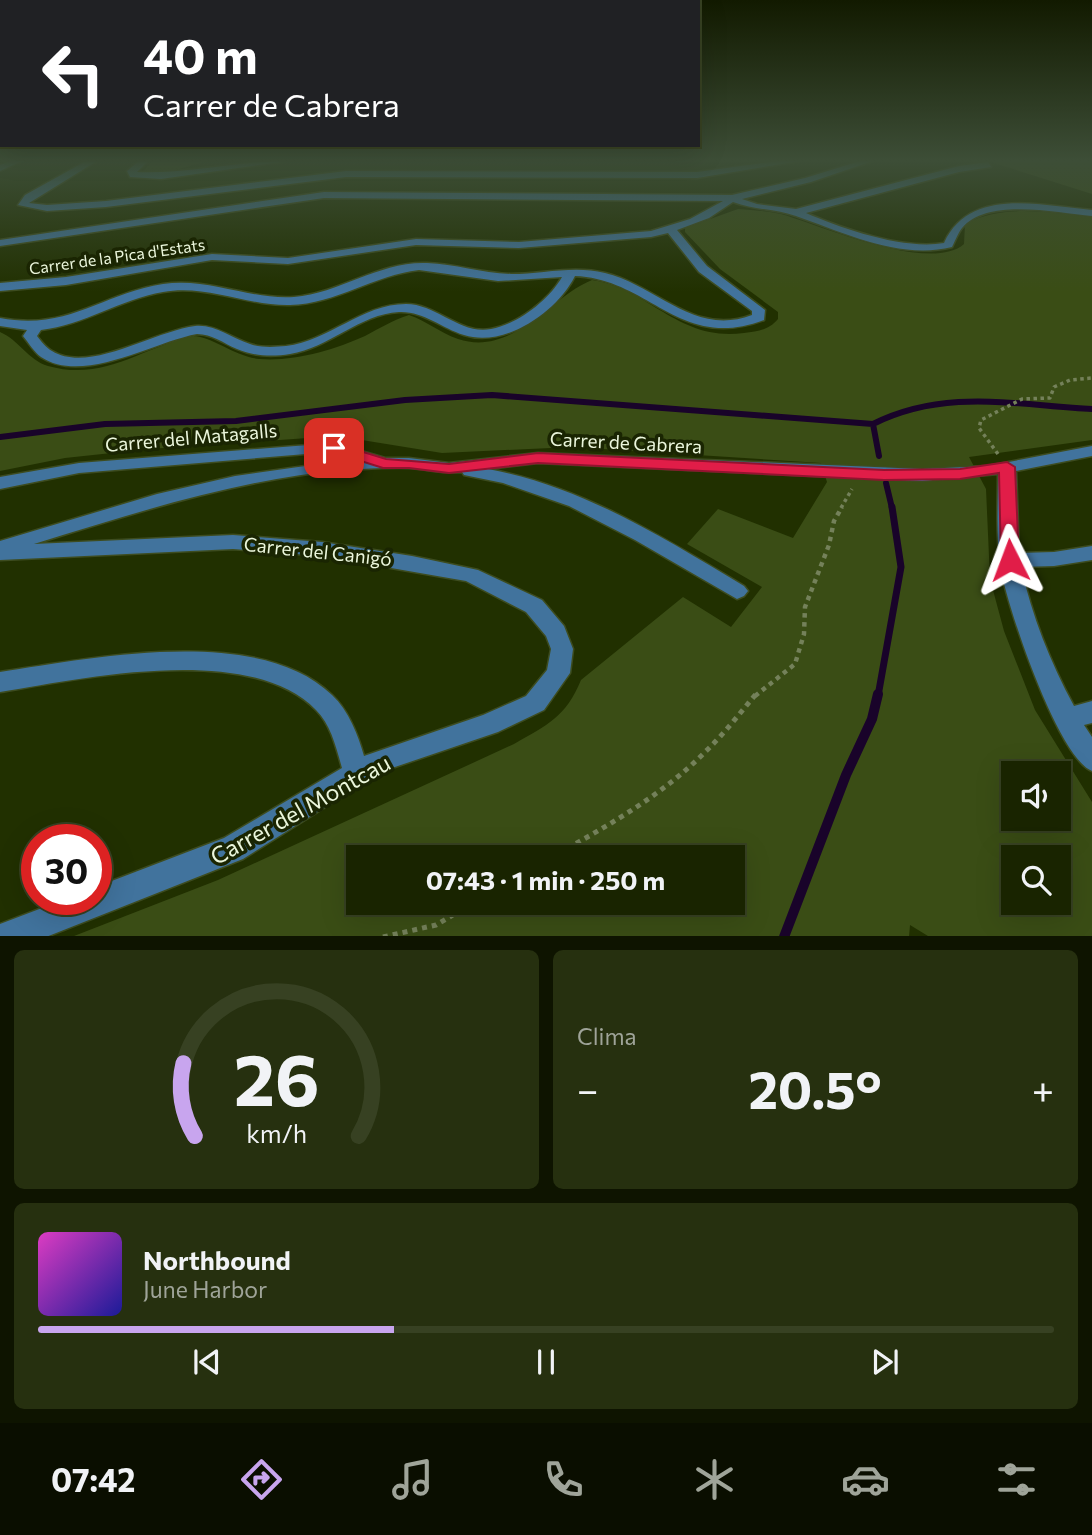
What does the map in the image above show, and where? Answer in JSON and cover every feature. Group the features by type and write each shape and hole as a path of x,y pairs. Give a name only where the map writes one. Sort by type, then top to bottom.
{"street":[{"path":"23,205 47,208 96,205"},
{"path":"0,243 259,205"},
{"name":"Carrer de la Pica d'Estats","path":"0,286 66,281 193,259 288,261 416,242 519,245 624,237 671,230 724,205"},
{"path":"749,205 796,212 869,238 928,249 947,245 955,224 972,213 1028,208 1092,213"},
{"path":"796,212 824,205"},
{"path":"0,322 35,328 64,324 151,290 175,286 207,287 290,301 318,296 389,271 419,266 498,277 589,273 618,281 682,316 709,326 738,325 759,317 759,310 703,269 671,230"},
{"path":"35,328 30,337 38,349 47,355 72,360 115,357 195,330 213,332 244,347 283,351 314,344 372,317 403,308 432,314 456,330 494,333 520,321 551,298 564,286 571,272"},
{"name":"Carrer del Matagalls","path":"0,483 79,468 306,449 334,448 371,457 383,464"},
{"name":"Carrer de Cabrera","path":"0,551 92,518 235,482 292,471 409,463 449,468 538,458 864,474 960,474 1092,451"},
{"path":"1007,467 1010,560 1017,597 1034,646 1080,715 1092,759"},
{"path":"449,468 502,477 566,500 655,542 737,591"},
{"name":"Carrer del Canigó","path":"0,551 233,542 321,549 458,572 516,596 534,606 549,622 562,649 558,673 550,688"},
{"path":"1010,560 1054,559 1092,553"},
{"path":"0,682 161,662 206,661 264,667 322,699 346,736 356,773"},
{"name":"Carrer del Montcau","path":"5,936 233,849 356,773 386,759 489,724 535,703 550,688"}],"path":[{"path":"1007,467 979,428 981,420 1021,399 1050,398 1054,387 1070,380 1092,378"},
{"path":"573,845 612,823 706,752 759,691 795,664 804,634 804,607 829,545 834,521 864,474"},
{"path":"383,936 436,925 452,915"}],"green space":[{"path":"738,209 781,214 874,244 927,254 948,252 964,244 965,224 995,213 1027,211 1092,217 1092,440 969,457 986,489 990,579 1004,631 1035,710 1067,761 1001,761 1001,831 1071,831 1071,768 1092,802 1092,936 928,936 910,925 909,936 74,936 218,880 514,744 554,719 569,703 581,680 683,597 731,627 762,587 687,544 718,509 793,538 827,482 821,463 572,447 442,453 337,436 149,449 65,458 0,471 0,332 41,363 69,370 105,366 193,336 250,357 286,359 353,341 409,315 458,339 478,342 496,340 529,323 576,288 592,280 631,293 700,330 721,334 744,333 775,323 778,312 720,269 685,232 685,228"}],"waterway":[{"path":"0,437 105,424 236,421 405,400 492,395 873,424"},
{"path":"873,424 900,413 954,402 1008,402 1092,409"},
{"path":"873,424 879,456"},
{"path":"886,483 892,508"},
{"path":"878,696 901,567 892,507"},
{"path":"784,936 846,775 872,719 878,694"}],"route":[{"path":"334,448 371,457 383,464 409,463 449,468 538,458 884,475 960,474 1007,467 1010,560"}]}
